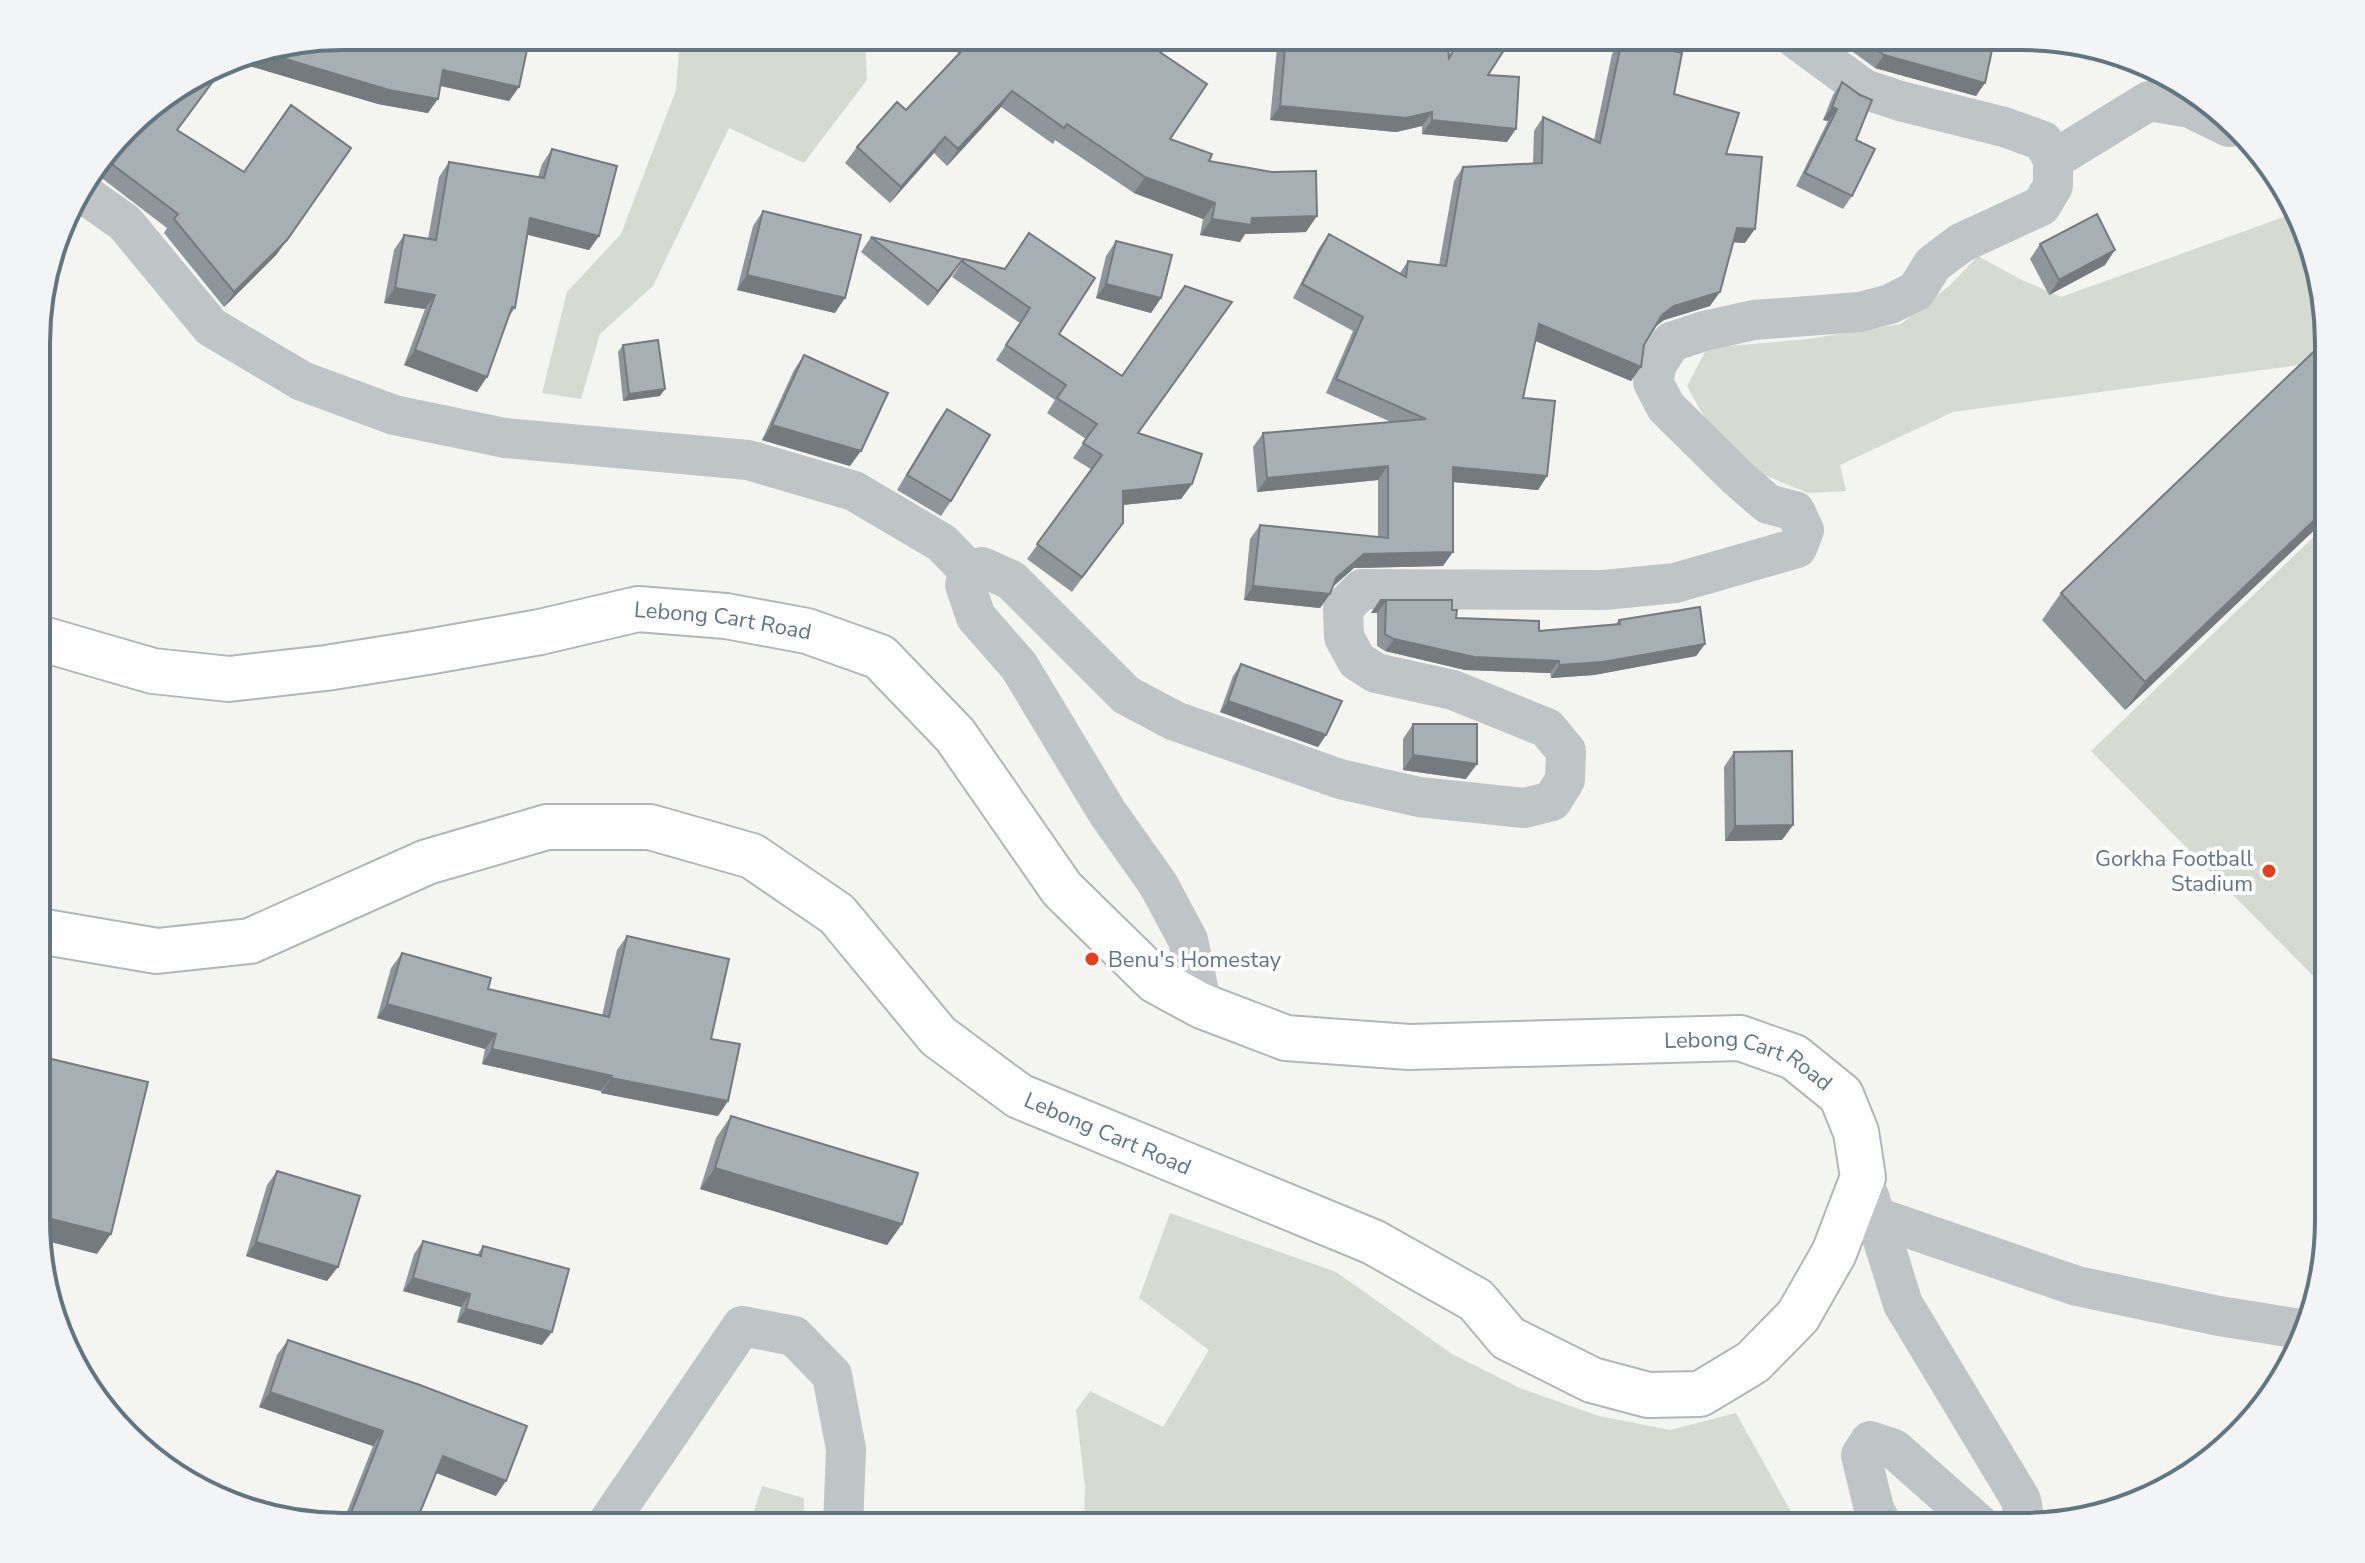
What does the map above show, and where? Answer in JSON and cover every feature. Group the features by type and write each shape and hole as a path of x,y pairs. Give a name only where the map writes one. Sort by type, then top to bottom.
{"highway":[{"name":"Lebong Cart Road","path":"50,641 153,671 229,679 427,652 540,632 638,609 726,616 807,631 880,657 955,735 1062,889 1156,981 1202,1006 1286,1038 1409,1047 1740,1038 1794,1057 1841,1095 1856,1132 1869,1197 1798,1316 1753,1362 1700,1394 1648,1395 1592,1380 1508,1338 1476,1300 1373,1242 1019,1096 938,1036 837,914 752,856 650,827 547,827 427,862 250,941 157,951 50,933"}],"street":[{"path":"1202,1006 1188,940 1158,884 1107,812 1019,666 976,617 965,585 970,572 982,567 1011,580 1126,695 1175,721 1340,779 1419,797 1524,808 1552,801 1565,780 1566,751 1547,728 1453,690 1376,673 1357,661 1350,649 1344,637 1343,608 1362,589 1604,590 1675,583 1797,548 1804,530 1795,511 1768,504 1666,407 1653,382 1657,364 1671,342 1754,320 1860,312 1890,304 1916,291 1933,264 1961,243 2041,206 2053,186 2053,160 2043,141 1960,114 1900,101 1864,89 1811,50"},
{"path":"2053,160 2149,101 2190,108 2209,117"},
{"path":"88,197 125,223 211,327 302,381 394,415 505,438 748,460 854,491 942,543 970,572"},
{"path":"1869,1197 2077,1286 2219,1316 2294,1328"},
{"path":"1869,1197 1903,1304 2021,1500 2023,1513"},
{"path":"615,1513 742,1326 794,1336 832,1375 846,1449 844,1513"},
{"path":"1876,1513 1861,1455 1870,1441 1894,1449 1966,1513"}],"shaded area":[{"path":"679,50 866,50 867,80 804,163 729,128 653,286 600,334 581,399 542,393 567,292 621,234 676,90"},
{"path":"2286,216 2309,286 2315,363 1953,412 1840,465 1846,491 1808,493 1757,472 1707,422 1687,386 1707,348 1808,339 1901,324 1949,286 1978,256 2061,297"},
{"name":"Gorkha Football Stadium","path":"2315,536 2315,978 2091,751"},
{"path":"1170,1213 1336,1272 1452,1354 1520,1388 1599,1416 1670,1430 1736,1413 1792,1513 1084,1513 1085,1487 1076,1410 1090,1391 1163,1427 1209,1350 1139,1298"},
{"path":"762,1486 804,1498 804,1513 753,1513"}],"building":[{"path":"343,50 527,50 519,87 443,70 438,99 389,90 280,57"},
{"path":"963,50 1157,50 1207,84 1170,139 1212,154 1209,161 1272,172 1316,171 1317,216 1252,218 1251,225 1212,219 1215,203 1145,177 1067,124 1064,128 1012,91 958,149 945,137 901,187 857,147 897,102 906,110"},
{"path":"1285,50 1448,50 1449,58 1454,50 1504,50 1488,75 1519,77 1516,129 1432,120 1432,112 1406,118 1280,106"},
{"path":"1620,50 1682,53 1674,94 1739,113 1726,154 1762,157 1755,229 1737,228 1720,292 1674,306 1662,315 1644,345 1641,367 1539,324 1523,398 1555,401 1547,476 1453,467 1453,552 1364,554 1336,578 1330,594 1253,586 1260,525 1388,538 1388,466 1267,478 1263,433 1426,419 1336,379 1363,317 1302,284 1329,234 1406,277 1408,261 1446,266 1463,167 1542,163 1543,117 1600,143"},
{"path":"1877,50 1992,50 1985,83 1884,55"},
{"path":"214,79 177,130 244,172 291,105 351,148 287,240 234,292 174,219 178,214 111,163 164,110"},
{"path":"1842,82 1872,100 1856,140 1875,149 1852,196 1805,173 1837,109 1832,107"},
{"path":"552,149 617,166 599,236 530,218 515,308 512,307 487,377 415,350 435,295 395,288 404,235 436,240 449,162 544,178"},
{"path":"763,211 861,235 845,298 747,275"},
{"path":"2097,214 2115,250 2059,280 2040,244"},
{"path":"1029,233 1095,278 1059,334 1122,376 1185,286 1232,302 1138,433 1202,454 1192,484 1123,491 1123,523 1082,577 1037,544 1102,455 1083,443 1097,424 1057,398 1066,385 1006,345 1030,308 963,262 964,259 1005,269"},
{"path":"871,237 963,259 938,291"},
{"path":"1116,241 1172,255 1161,298 1106,284"},
{"path":"658,340 665,389 629,394 623,345"},
{"path":"2315,350 2315,519 2145,682 2061,593"},
{"path":"804,355 888,393 861,451 772,425"},
{"path":"947,409 990,435 951,501 907,475"},
{"path":"1380,600 1452,600 1452,610 1457,610 1456,618 1539,621 1539,631 1620,624 1619,620 1700,607 1705,644 1603,662 1559,665 1559,661 1474,657 1394,639 1385,634 1386,601"},
{"path":"1241,664 1342,701 1326,735 1228,701"},
{"path":"1413,724 1477,724 1477,764 1413,755"},
{"path":"1792,751 1793,825 1735,826 1734,752"},
{"path":"627,936 729,959 711,1039 740,1044 728,1101 611,1078 492,1049 496,1034 387,1004 402,953 491,978 488,989 609,1017"},
{"path":"50,1059 148,1082 111,1234 50,1219"},
{"path":"731,1116 918,1173 902,1224 715,1168"},
{"path":"277,1171 360,1196 338,1267 256,1242"},
{"path":"423,1241 481,1256 483,1246 569,1269 552,1332 466,1309 470,1294 413,1278"},
{"path":"288,1340 527,1426 506,1481 443,1456 420,1513 351,1513 383,1431 270,1392"}],"place":[{"name":"Gorkha Football Stadium","path":"2269,871"},
{"name":"Benu's Homestay","path":"1092,959"}]}
